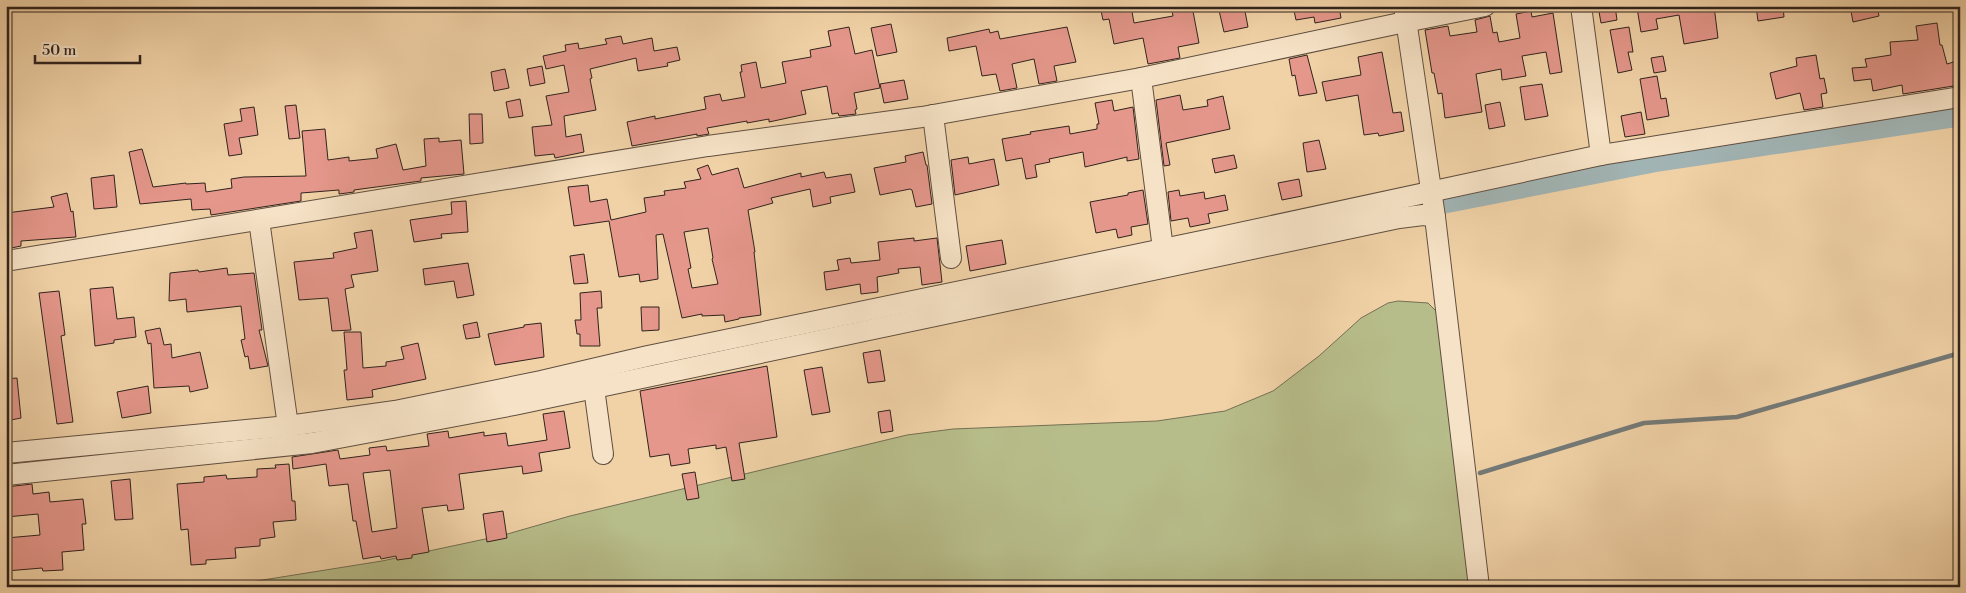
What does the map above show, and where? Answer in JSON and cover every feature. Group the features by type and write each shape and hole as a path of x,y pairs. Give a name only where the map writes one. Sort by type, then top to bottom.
{"street":[{"path":"6,261 708,146 933,115 1141,78 1405,14 1485,6"},
{"path":"1580,6 1601,155"},
{"path":"1405,14 1433,205 1479,587"},
{"path":"1141,78 1163,249"},
{"path":"6,453 288,426 395,411 541,381 648,356 1163,249 1433,205 1601,155 1960,97"},
{"path":"933,115 951,258"},
{"path":"6,475 312,443 594,388 1399,218 1423,215 1433,205"},
{"path":"258,220 288,426"},
{"path":"594,388 603,454"}],"green space":[{"path":"1398,301 1428,303 1437,312 1472,587 219,587 382,561 504,535 570,516 907,435 953,429 1157,421 1225,411 1273,391 1319,356 1361,318 1388,303"}],"building":[{"path":"1100,6 1131,6 1134,23 1173,16 1171,6 1192,6 1199,43 1178,47 1180,58 1148,64 1143,38 1114,44 1109,19 1103,20"},
{"path":"1218,6 1244,6 1248,27 1224,32"},
{"path":"1293,6 1339,6 1341,18 1315,23 1314,17 1296,20"},
{"path":"1598,6 1615,6 1617,20 1601,23"},
{"path":"1648,6 1714,6 1718,38 1684,44 1679,15 1656,19 1658,29 1641,32 1637,8"},
{"path":"1756,6 1783,6 1784,17 1758,21"},
{"path":"1850,6 1877,6 1879,16 1853,22"},
{"path":"1531,11 1532,17 1553,13 1562,72 1550,74 1546,52 1522,56 1526,76 1502,80 1501,69 1476,74 1482,112 1445,118 1442,93 1438,94 1434,73 1432,73 1425,30 1448,26 1450,36 1477,32 1475,20 1490,16 1493,33 1497,32 1499,42 1520,38 1516,14"},
{"path":"1937,23 1940,45 1942,45 1947,64 1960,60 1960,85 1903,94 1902,85 1873,91 1871,79 1854,81 1852,68 1867,67 1865,59 1891,55 1890,42 1918,40 1916,26"},
{"path":"891,24 897,52 877,56 871,28"},
{"path":"849,27 855,54 872,50 880,88 854,93 856,114 839,116 838,113 832,114 827,86 801,91 806,114 769,122 769,119 747,123 747,121 707,128 709,134 697,136 697,134 632,146 627,122 655,116 655,119 706,109 704,97 720,94 722,101 745,97 740,72 742,72 741,65 756,62 761,88 786,83 782,62 811,57 810,50 831,46 828,31"},
{"path":"1067,27 1076,62 1054,66 1057,81 1039,84 1034,59 1012,64 1017,88 1000,91 996,74 982,76 976,46 949,51 947,38 989,29 990,33 998,31 1000,39"},
{"path":"1629,27 1633,52 1628,52 1632,70 1618,73 1610,30"},
{"path":"621,36 623,44 652,38 654,51 677,47 680,60 667,63 668,66 638,71 636,58 590,69 596,110 564,116 566,137 581,134 584,152 555,158 554,154 535,156 532,127 552,125 546,96 569,92 564,65 546,69 543,56 566,51 565,45 578,43 579,49 607,44 605,39"},
{"path":"1382,52 1393,113 1401,112 1404,131 1379,136 1378,133 1364,135 1358,95 1326,101 1322,82 1361,75 1358,57"},
{"path":"1307,55 1317,93 1299,96 1295,75 1292,76 1289,59"},
{"path":"1816,55 1820,79 1824,78 1827,93 1821,94 1823,107 1804,110 1800,93 1776,99 1770,73 1797,66 1796,58"},
{"path":"1663,56 1666,71 1654,73 1651,58"},
{"path":"542,66 545,83 530,86 527,69"},
{"path":"505,69 509,88 494,91 491,72"},
{"path":"1657,76 1661,99 1666,98 1669,116 1647,120 1640,79"},
{"path":"904,80 908,99 884,103 880,84"},
{"path":"1542,84 1548,116 1525,120 1520,87"},
{"path":"1180,95 1183,110 1208,106 1207,100 1223,96 1230,129 1166,143 1170,165 1164,166 1156,100"},
{"path":"520,99 523,116 509,118 506,102"},
{"path":"1112,100 1114,111 1133,107 1139,159 1127,161 1127,157 1085,167 1083,152 1049,159 1050,162 1035,165 1037,177 1026,179 1022,158 1006,161 1002,139 1031,134 1030,132 1069,126 1070,134 1097,129 1097,124 1099,124 1095,103"},
{"path":"1500,102 1505,126 1489,129 1485,105"},
{"path":"296,105 300,138 289,139 285,106"},
{"path":"254,107 258,135 239,138 242,154 229,156 224,124 242,121 240,109"},
{"path":"1641,112 1645,134 1625,137 1621,116"},
{"path":"469,114 482,114 483,143 470,144"},
{"path":"325,129 328,160 349,157 349,161 378,158 376,149 396,144 403,170 426,166 424,139 439,138 439,142 461,140 464,174 421,178 421,181 354,190 354,192 339,194 339,190 301,193 301,201 211,215 210,209 192,210 191,199 140,204 129,152 142,149 153,187 205,183 206,192 232,188 231,179 306,176 302,131"},
{"path":"1319,140 1326,169 1307,172 1303,143"},
{"path":"923,152 927,165 932,204 916,207 912,190 910,189 880,195 874,168 906,162 905,156"},
{"path":"1234,155 1237,168 1215,173 1212,159"},
{"path":"968,157 969,164 994,159 999,185 955,195 951,160"},
{"path":"708,165 712,175 738,168 744,188 801,173 801,177 824,172 826,178 851,174 855,192 830,197 831,203 813,207 810,189 771,198 773,203 748,210 755,252 761,315 725,322 724,315 702,316 702,314 682,318 663,234 656,235 658,279 640,282 639,274 619,277 609,221 574,226 568,187 588,185 590,202 607,199 611,220 646,212 644,198 665,195 664,191 686,188 684,182 701,179 697,169","holes":["708,228 718,284 692,288 688,269 691,268 684,232"]},
{"path":"114,175 117,207 94,209 91,178"},
{"path":"1299,179 1302,196 1282,200 1278,183"},
{"path":"1143,190 1148,224 1131,227 1132,235 1118,238 1116,229 1096,233 1090,202 1128,195 1128,193"},
{"path":"1179,190 1180,196 1204,192 1205,199 1225,195 1228,210 1208,214 1210,223 1190,227 1188,218 1171,221 1168,192"},
{"path":"67,193 71,212 73,211 76,237 21,241 21,246 6,249 6,213 54,207 51,197"},
{"path":"466,201 468,232 441,234 442,238 414,242 410,220 452,214 451,202"},
{"path":"372,230 378,271 351,275 354,287 345,289 351,330 332,331 328,298 299,300 294,262 334,258 333,253 357,248 354,233"},
{"path":"914,238 914,241 937,238 942,282 922,285 920,267 898,269 899,273 877,277 878,292 861,294 860,284 826,290 824,272 839,270 837,260 850,258 851,263 880,260 878,242"},
{"path":"1002,240 1006,264 970,271 966,246"},
{"path":"584,254 588,283 574,284 570,256"},
{"path":"468,263 474,295 457,298 454,281 425,285 423,269"},
{"path":"227,268 228,275 254,273 262,330 259,330 268,366 250,369 248,356 245,357 241,340 245,339 241,306 187,312 186,299 169,301 170,273 198,270 199,272"},
{"path":"113,287 117,319 134,317 136,337 114,340 114,343 95,346 90,289"},
{"path":"59,291 65,335 61,336 73,422 57,424 39,293"},
{"path":"601,291 602,308 597,308 600,346 580,346 580,334 577,334 575,320 581,320 580,293"},
{"path":"641,307 659,307 659,330 642,331"},
{"path":"477,322 480,337 466,339 463,325"},
{"path":"541,323 544,357 495,365 488,334"},
{"path":"160,328 164,345 171,344 172,358 200,352 208,388 190,392 189,386 154,388 151,343 148,344 145,331"},
{"path":"344,332 361,332 363,368 386,366 386,362 404,359 401,347 418,343 426,379 372,390 373,397 347,400 344,370 347,370"},
{"path":"880,350 885,381 868,383 863,353"},
{"path":"767,366 777,437 739,443 745,479 732,481 726,447 716,449 716,445 688,449 690,463 671,466 669,454 650,457 640,391"},
{"path":"822,367 830,412 812,415 804,370"},
{"path":"17,378 21,418 6,421 6,379"},
{"path":"148,386 151,413 122,418 117,392"},
{"path":"890,410 893,431 881,433 878,412"},
{"path":"564,411 570,448 539,453 542,471 523,474 522,466 459,474 464,509 448,511 447,505 422,508 429,552 412,555 412,558 397,560 396,556 381,559 380,556 363,559 356,521 353,521 348,484 329,486 326,464 293,469 292,457 338,450 340,459 370,455 369,448 386,446 387,451 429,446 427,434 448,431 449,438 484,432 484,436 506,433 508,446 547,440 543,414","holes":["390,470 397,528 372,532 363,473"]},
{"path":"289,464 292,501 295,501 296,520 273,522 275,537 260,539 260,546 235,548 236,558 206,560 206,564 191,565 188,529 181,530 177,484 204,482 204,477 226,475 227,479 257,477 257,469 276,468 275,465"},
{"path":"695,472 699,498 687,500 682,474"},
{"path":"130,479 133,519 115,520 111,481"},
{"path":"32,484 33,494 49,492 50,502 83,499 86,524 82,524 84,550 62,552 63,570 43,571 42,568 6,571 6,538 40,535 38,514 6,517 6,487"},
{"path":"503,511 507,538 487,542 483,514"}],"waterway":[{"path":"1388,212 1653,160 1960,114"},
{"path":"1480,473 1644,423 1737,417 1960,353"}]}
